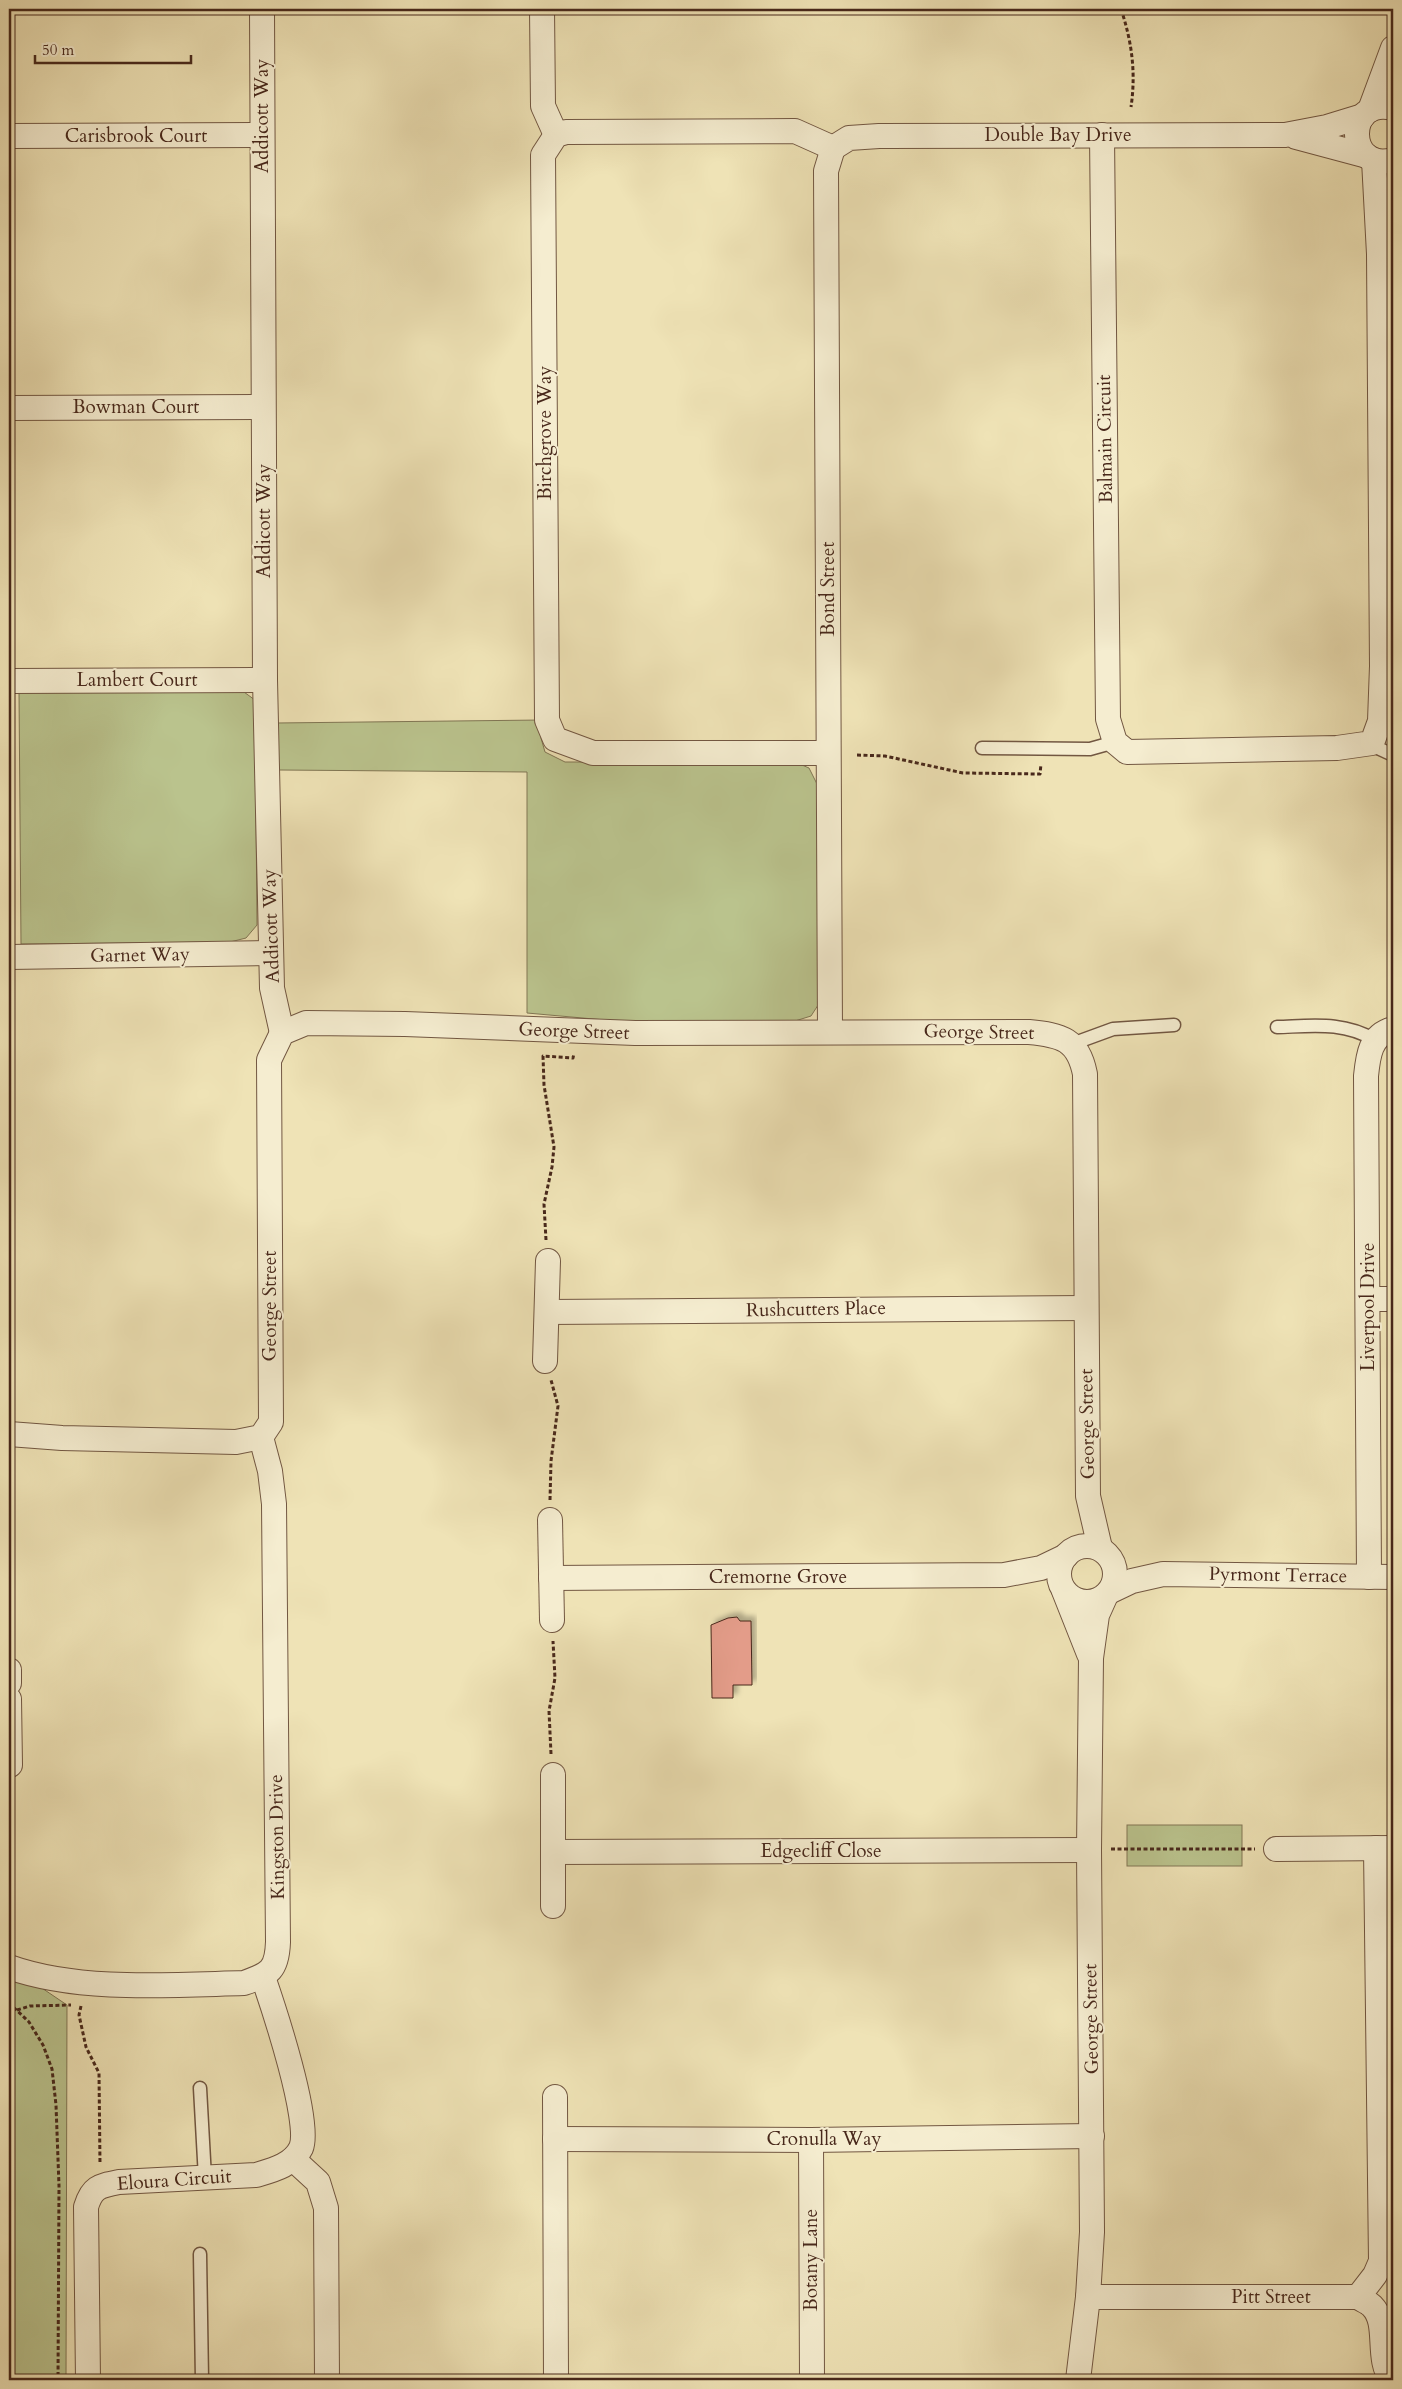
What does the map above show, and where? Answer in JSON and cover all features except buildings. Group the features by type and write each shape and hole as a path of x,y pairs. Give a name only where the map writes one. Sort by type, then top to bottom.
{"street":[{"name":"Addicott Way","path":"262,9 265,680 272,988 282,1032"},
{"path":"542,9 543,106 556,135 566,132 795,131 833,148"},
{"path":"1115,742 1127,752 1337,748 1372,743 1380,721 1382,666 1378,158 1360,149 1356,132 1393,48"},
{"name":"Double Bay Drive","path":"833,148 848,138 879,136 1285,135 1327,127 1378,107 1393,108"},
{"name":"Carisbrook Court","path":"9,136 262,135"},
{"name":"Birchgrove Way","path":"556,135 543,155 547,720 555,739 593,753 828,753"},
{"name":"Balmain Circuit","path":"1102,135 1108,719 1115,742"},
{"name":"Double Bay Drive","path":"1285,135 1378,158"},
{"name":"Bond Street","path":"830,1032 826,171 833,148"},
{"path":"1379,254 1393,176"},
{"name":"Bowman Court","path":"9,408 263,407"},
{"name":"Lambert Court","path":"9,681 265,680"},
{"name":"Garnet Way","path":"9,957 271,953"},
{"name":"George Street","path":"261,1437 270,1422 269,1060 282,1032 306,1024 404,1024 635,1033 1028,1032 1050,1034 1072,1044 1079,1052 1085,1074 1088,1496 1104,1551"},
{"name":"Liverpool Drive","path":"1369,1576 1366,1076 1367,1059 1384,1034"},
{"path":"545,1361 548,1261"},
{"path":"1368,1299 1393,1299"},
{"name":"Rushcutters Place","path":"546,1312 1086,1308"},
{"path":"9,1434 62,1438 236,1442 261,1437"},
{"name":"Kingston Drive","path":"261,1437 270,1471 274,1504 278,1942 278,1957 272,1970 262,1977"},
{"name":"George Street","path":"1068,1554 1088,1496"},
{"path":"550,1520 552,1620"},
{"path":"1085,1546 1104,1551 1116,1572 1108,1593 1098,1601 1080,1601 1063,1588 1059,1570 1068,1554 1085,1546"},
{"name":"Pyrmont Terrace","path":"1104,1551 1130,1564 1164,1574"},
{"name":"Cremorne Grove","path":"551,1578 1004,1575 1041,1568 1068,1554"},
{"name":"Pyrmont Terrace","path":"1108,1593 1132,1581 1164,1574 1393,1576"},
{"name":"Cremorne Grove","path":"1004,1575 1063,1588"},
{"name":"George Street","path":"1063,1588 1091,1658"},
{"name":"George Street","path":"1078,2380 1088,2297 1092,2232 1089,1850 1091,1658 1097,1615 1108,1593"},
{"path":"9,1670 9,1683"},
{"path":"9,1710 10,1766"},
{"path":"553,1775 553,1906"},
{"path":"1276,1849 1384,1848 1386,2118 1381,2261 1375,2275 1358,2297 1372,2306 1381,2326 1384,2369 1392,2380"},
{"name":"Edgecliff Close","path":"554,1852 1089,1850"},
{"path":"9,1967 27,1974 89,1984 244,1982 262,1977 277,2016 293,2076 303,2128 301,2147 293,2159 318,2182 326,2208 327,2380"},
{"path":"554,2097 556,2380"},
{"name":"Cronulla Way","path":"555,2139 811,2140 1092,2136"},
{"name":"Botany Lane","path":"811,2140 812,2380"},
{"name":"Eloura Circuit","path":"88,2380 86,2208 90,2194 100,2186 119,2182 256,2175 278,2168 293,2159"},
{"name":"Pitt Street","path":"1088,2297 1358,2297"}],"lane":[{"path":"982,748 1090,749 1115,742"},
{"path":"1372,743 1393,755"},
{"path":"1072,1044 1113,1029 1174,1025"},
{"path":"1277,1027 1340,1026 1362,1032 1384,1034"},
{"path":"200,2088 206,2178"},
{"path":"200,2254 202,2380"}],"path":[{"path":"1121,9 1134,60 1135,84 1131,108"},
{"path":"857,755 886,756 963,773 1040,774 1043,749"},
{"path":"548,1261 544,1204 552,1168 554,1147 544,1085 543,1056 573,1058 575,1031"},
{"path":"545,1361 558,1406 551,1461 550,1520"},
{"path":"552,1620 555,1678 549,1711 553,1775"},
{"path":"1089,1850 1276,1849"},
{"path":"9,2003 29,2022 43,2045 52,2069 56,2104 58,2380"},
{"path":"17,2010 30,2006 90,2006"},
{"path":"80,2006 79,2015 86,2047 99,2073 100,2186"}],"green space":[{"path":"237,687 255,700 257,925 246,938 230,942 21,944 19,691"},
{"path":"542,720 541,738 545,752 565,762 795,762 809,768 817,784 822,999 811,1016 795,1021 638,1023 527,1013 527,772 279,770 276,723"},
{"path":"1127,1825 1242,1825 1242,1866 1127,1866"},
{"path":"9,1973 27,1978 67,2005 66,2380 9,2380"}]}
